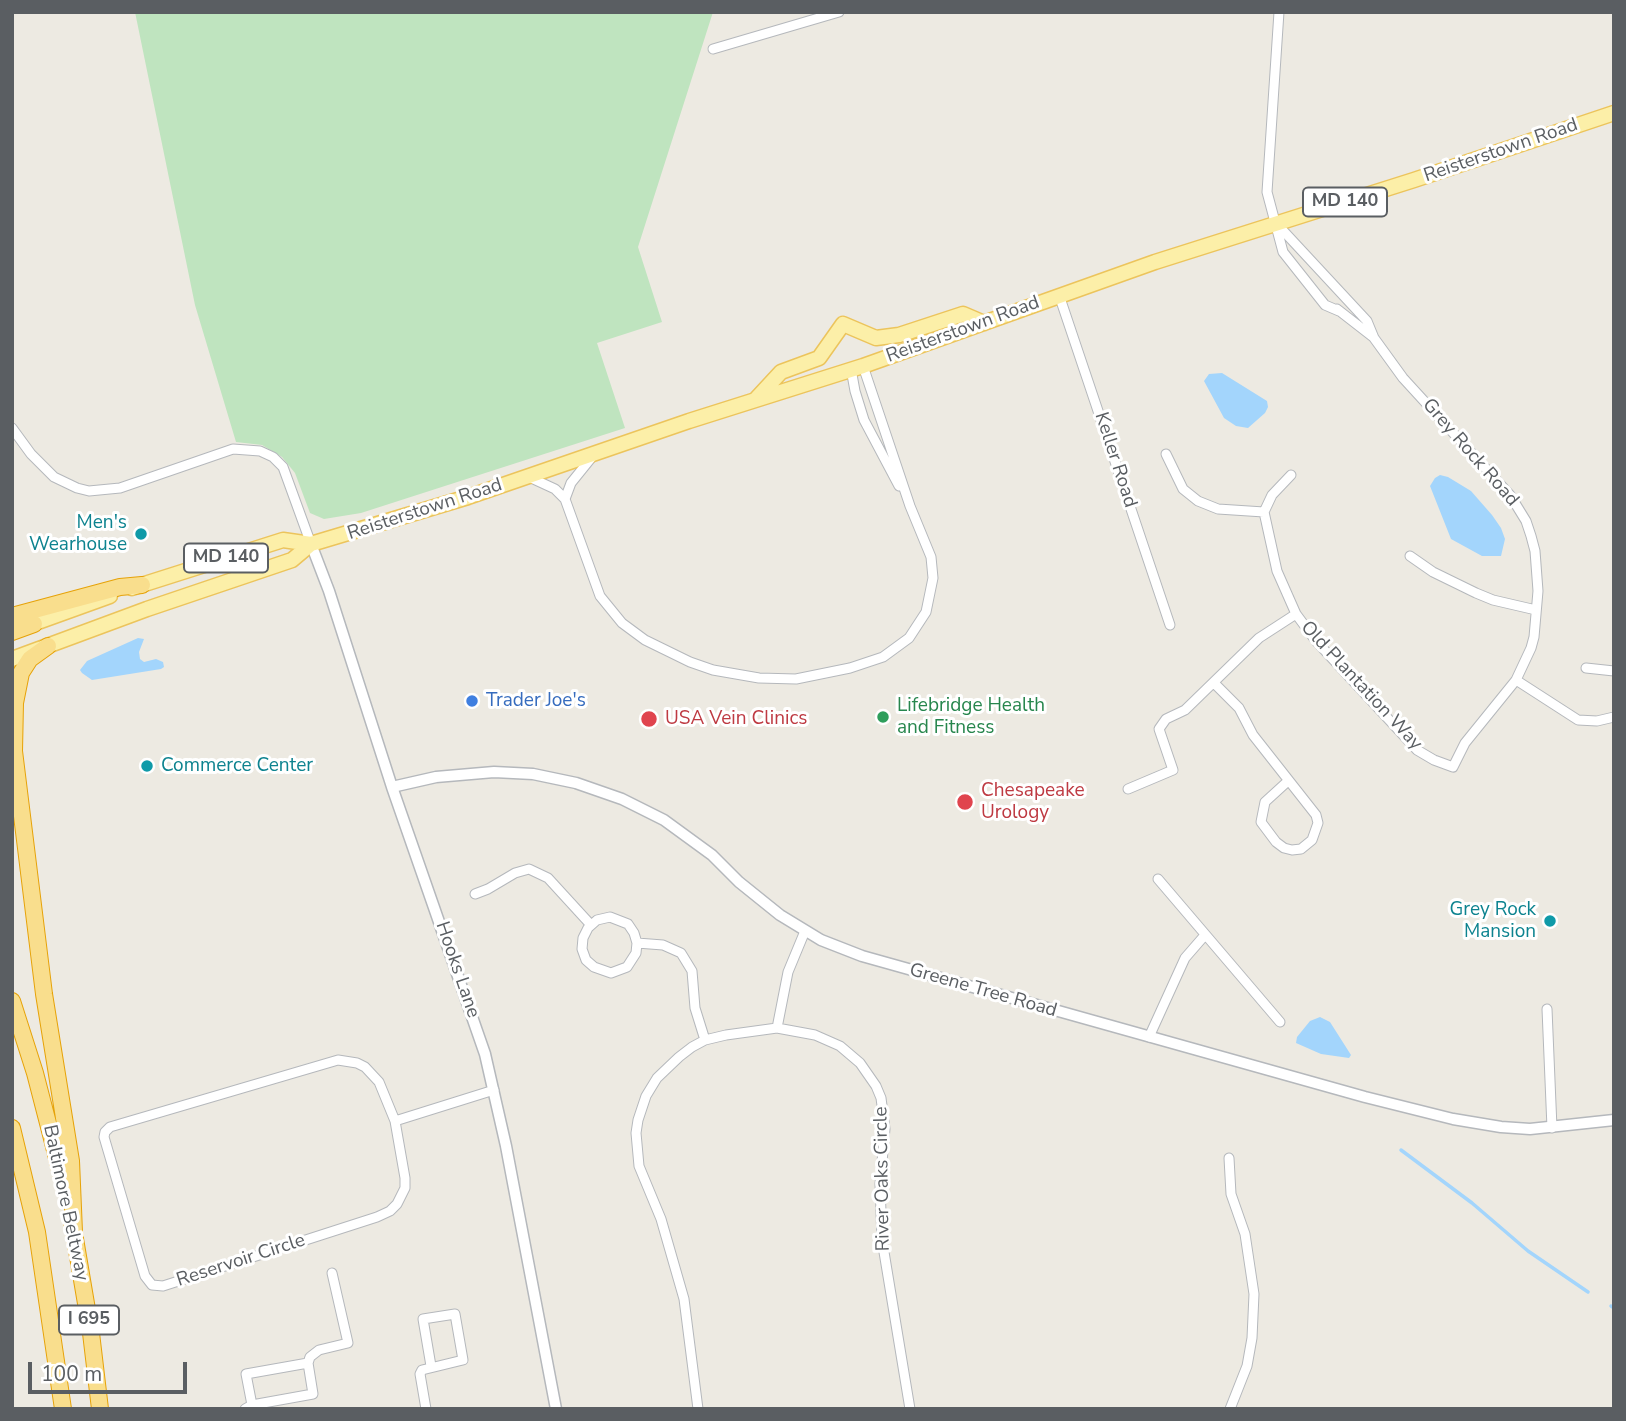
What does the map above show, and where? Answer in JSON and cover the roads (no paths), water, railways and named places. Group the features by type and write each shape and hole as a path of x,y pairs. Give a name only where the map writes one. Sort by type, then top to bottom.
{"highway":[{"path":"12,616 120,587 142,585"},
{"path":"12,631 34,624"},
{"path":"48,646 30,659 21,673 14,726 16,771 39,959 71,1161 74,1232"},
{"path":"12,836 39,959"},
{"name":"Baltimore Beltway","path":"12,1001 42,1099 74,1232 91,1333 100,1409"},
{"name":"Baltimore Beltway","path":"12,1128 37,1232 63,1409"},
{"path":"12,1164 37,1232"}],"main road":[{"name":"Reisterstown Road","path":"12,660 147,609 292,560 312,544 529,477 857,367 1059,295 1614,113"},
{"path":"754,401 781,372 819,358 843,324 876,338 899,335 963,314 984,323"},
{"name":"Reisterstown Road","path":"34,624 142,585 283,540 312,544"}],"street":[{"path":"713,49 839,12"},
{"path":"1276,223 1267,192 1279,12"},
{"name":"Grey Rock Road","path":"1276,223 1283,253 1325,305 1339,311"},
{"name":"Grey Rock Road","path":"1276,223 1367,321 1374,338 1402,378 1510,495 1526,521 1535,551 1538,580 1534,636 1516,680 1465,743 1453,767"},
{"name":"Grey Rock Road","path":"1283,253 1339,311 1374,338"},
{"name":"Keller Road","path":"1059,295 1170,625"},
{"path":"857,367 855,391 864,420 910,506"},
{"path":"529,477 555,489 565,499 593,581 606,605 622,623 645,640 690,662 735,675 776,680 821,675 883,657 909,638 921,622 930,601 933,569 931,557 857,367"},
{"path":"12,428 31,454 54,477 89,491 120,488 233,449 260,451 277,461 288,477 312,544"},
{"path":"1166,454 1182,489 1198,502 1218,509 1264,512 1272,495 1291,475"},
{"path":"565,499 570,483 594,455"},
{"name":"Old Plantation Way","path":"1264,512 1277,571 1296,614 1316,641 1418,750 1453,767"},
{"name":"Hooks Lane","path":"312,544 392,788 470,1008 494,1090 556,1409"},
{"path":"1410,556 1433,572 1476,593 1493,600 1536,610"},
{"path":"1128,789 1173,770 1159,729 1162,723 1185,710 1259,638 1296,614"},
{"path":"1586,668 1614,671"},
{"path":"1516,680 1578,720 1614,718"},
{"path":"1214,682 1239,708 1253,735 1316,815 1318,823 1312,840 1301,849 1292,850 1276,842 1261,822 1265,802 1288,781"},
{"name":"Greene Tree Road","path":"392,788 436,777 504,772 546,776 599,790 678,829 712,855 763,903 805,931 839,947 882,962 1423,1112 1501,1127 1552,1128 1614,1120"},
{"path":"475,894 515,873 529,869 548,878 591,925"},
{"path":"1158,879 1280,1022"},
{"path":"606,918 618,919 632,929 637,943 636,953 627,967 611,972 600,971 589,963 582,949 584,934 591,925 606,918"},
{"path":"777,1028 788,972 805,931"},
{"path":"1149,1037 1185,958 1205,934"},
{"path":"637,943 663,944 674,948 686,958 692,971 695,1008 705,1040"},
{"path":"1547,1009 1552,1128"},
{"name":"River Oaks Circle","path":"698,1409 684,1299 661,1219 639,1166 636,1133 646,1096 657,1078 679,1056 705,1040 777,1028 816,1035 851,1054 869,1075 881,1098 885,1129 880,1184 882,1240 910,1409"},
{"name":"Reservoir Circle","path":"338,1060 357,1063 373,1073 394,1121 405,1188 390,1211 163,1286 158,1287 148,1281 104,1137 110,1127 338,1060"},
{"path":"394,1121 494,1090"},
{"path":"1229,1158 1231,1194 1245,1234 1254,1294 1252,1338 1247,1366 1230,1409"},
{"path":"308,1363 246,1374 248,1407 313,1394 308,1363 310,1357 319,1350 348,1343 332,1273"},
{"path":"426,1409 420,1374 422,1370 463,1360 455,1314 423,1319 431,1366"}],"water":[{"path":"1222,373 1267,401 1265,413 1248,428 1236,426 1224,418 1204,381 1209,374"},
{"path":"1440,475 1471,491 1492,515 1505,539 1501,556 1482,556 1451,539 1430,486"},
{"path":"138,638 144,639 139,652 140,659 144,662 156,659 163,662 164,667 92,680 80,670 87,661"},
{"path":"1320,1017 1330,1022 1351,1055 1349,1058 1321,1054 1296,1043 1297,1037 1310,1021"}],"waterway":[{"path":"1401,1150 1472,1203 1528,1251 1588,1292"}],"place":[{"name":"Men's Wearhouse","path":"141,534"},
{"name":"Trader Joe's","path":"472,701"},
{"name":"Lifebridge Health and Fitness","path":"883,717"},
{"name":"USA Vein Clinics","path":"649,719"},
{"name":"Commerce Center","path":"147,766"},
{"name":"Chesapeake Urology","path":"965,802"},
{"name":"Grey Rock Mansion","path":"1550,921"}]}
